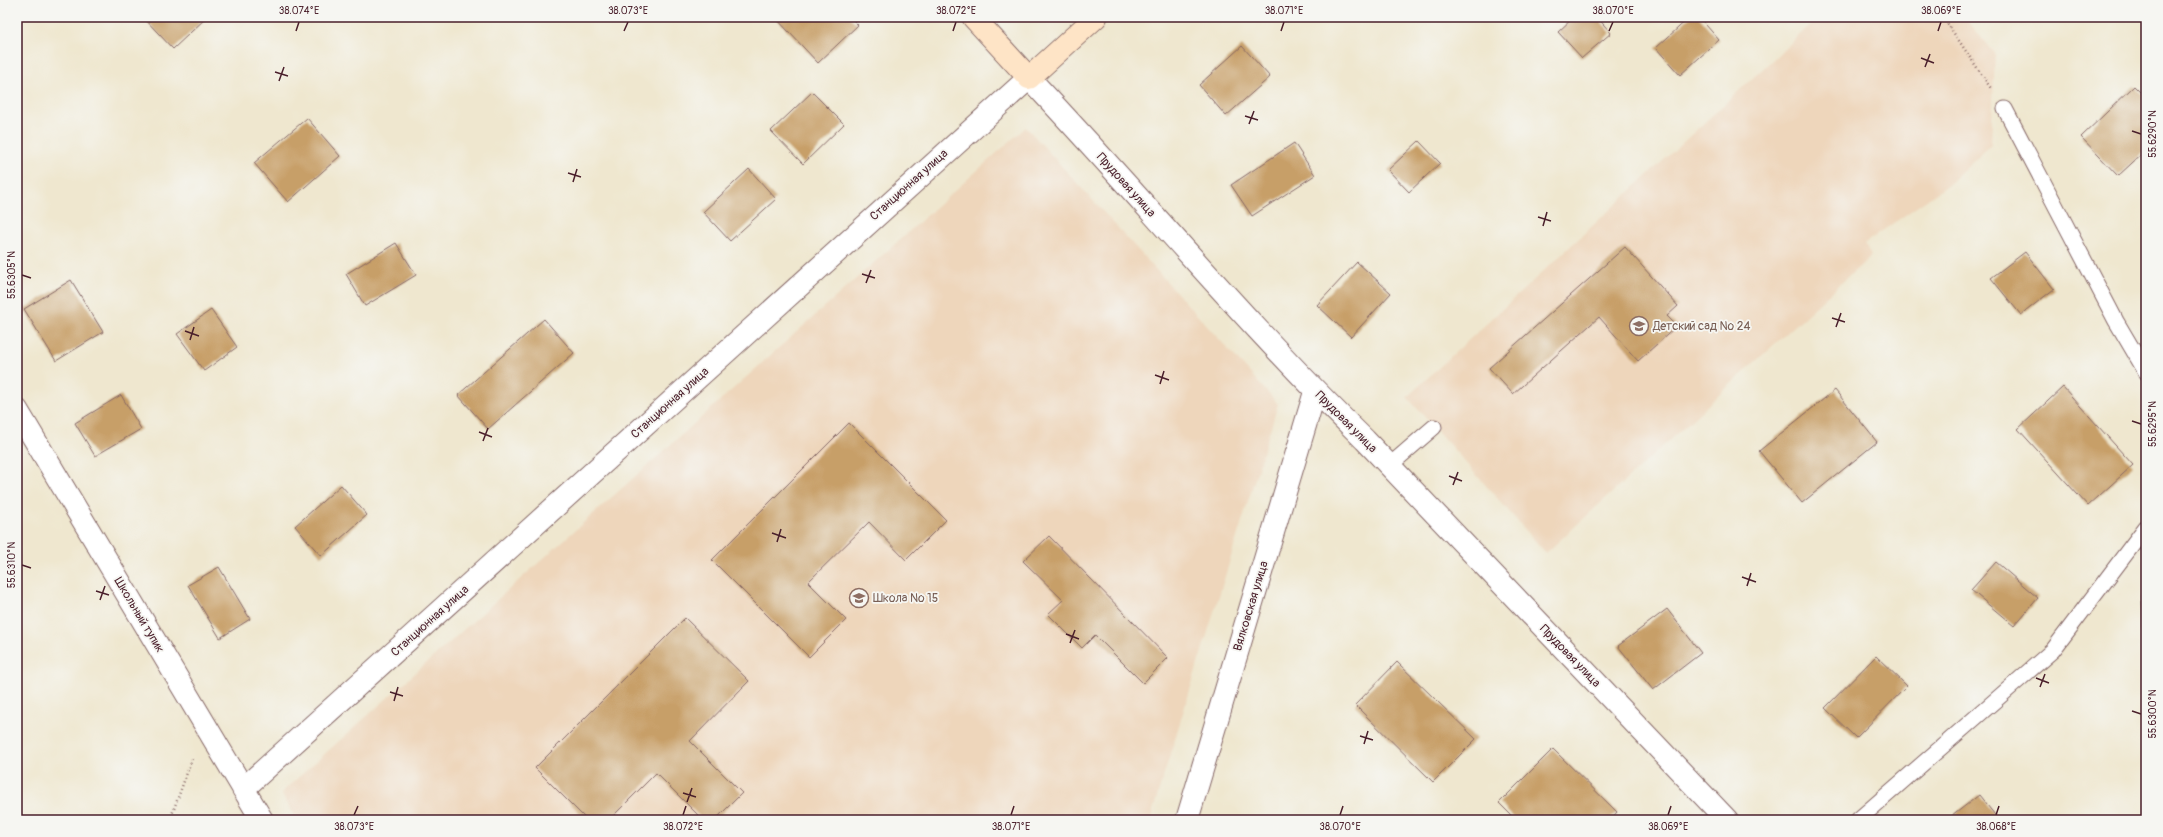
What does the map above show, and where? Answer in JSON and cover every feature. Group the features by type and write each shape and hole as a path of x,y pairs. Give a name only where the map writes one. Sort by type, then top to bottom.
{"main road":[{"name":"Прудовая улица","path":"973,17 1029,78"},
{"name":"Станционная улица","path":"1029,78 1096,17"}],"street":[{"name":"Прудовая улица","path":"1029,78 1189,257 1315,392 1389,466 1727,820"},
{"name":"Станционная улица","path":"243,789 1029,78"},
{"name":"Вялковская улица","path":"1187,820 1315,392"},
{"name":"Школьный тупик","path":"17,410 262,820"}],"lane":[{"path":"2005,109 2116,320 2146,372"},
{"path":"1389,466 1434,427"},
{"path":"1858,820 2053,650 2146,527"}],"path":[{"path":"1943,17 2005,109"},
{"path":"170,820 204,725"}],"shaded area":[{"name":"Детский сад № 24","path":"1819,17 1965,17 1995,55 1991,145 1948,185 1865,243 1871,256 1546,553 1407,397"},
{"name":"Школа № 15","path":"1026,127 1278,404 1150,820 297,820 281,793"}],"building":[{"path":"143,17 207,17 173,49"},
{"path":"775,17 850,17 858,25 818,63"},
{"path":"1574,17 1597,17 1611,33 1582,58 1558,32"},
{"path":"1690,17 1699,17 1719,40 1680,75 1656,48"},
{"path":"1242,46 1270,77 1226,116 1199,85"},
{"path":"2134,86 2146,98 2146,150 2118,176 2081,137"},
{"path":"812,92 844,124 803,164 771,131"},
{"path":"307,118 340,156 288,202 254,163"},
{"path":"1419,141 1440,163 1409,192 1388,170"},
{"path":"1294,143 1315,175 1252,216 1231,185"},
{"path":"749,169 776,199 730,241 703,212"},
{"path":"396,243 416,275 365,306 346,274"},
{"path":"1625,247 1678,306 1667,316 1677,326 1638,361 1599,317 1513,394 1489,368"},
{"path":"2025,252 2054,289 2021,315 1991,278"},
{"path":"1357,262 1391,293 1351,337 1317,305"},
{"path":"71,280 103,332 56,361 24,309"},
{"path":"211,310 237,347 204,371 177,334"},
{"path":"544,319 574,353 488,429 458,395"},
{"path":"2063,387 2133,465 2088,506 2018,429"},
{"path":"1835,390 1877,442 1802,503 1759,451"},
{"path":"121,395 141,429 95,456 75,423"},
{"path":"849,423 946,520 906,560 869,522 808,582 846,620 809,657 712,560"},
{"path":"341,485 367,515 321,556 295,526"},
{"path":"1049,536 1168,658 1143,683 1095,635 1082,648 1048,614 1063,600 1023,561"},
{"path":"1996,562 2038,598 2014,626 1971,590"},
{"path":"219,567 250,619 220,638 188,585"},
{"path":"2142,595 2146,595 2146,628 2143,628"},
{"path":"1667,609 1701,653 1653,690 1618,646"},
{"path":"685,618 749,681 690,741 742,793 715,820 703,820 656,773 609,820 587,820 535,768"},
{"path":"1876,656 1907,686 1856,738 1825,708"},
{"path":"1397,662 1476,739 1433,782 1355,705"},
{"path":"1553,749 1617,812 1610,820 1516,820 1499,803"},
{"path":"1979,795 1999,820 1947,820"}],"place":[{"name":"Детский сад № 24","path":"1639,326"},
{"name":"Школа № 15","path":"859,598"}]}
